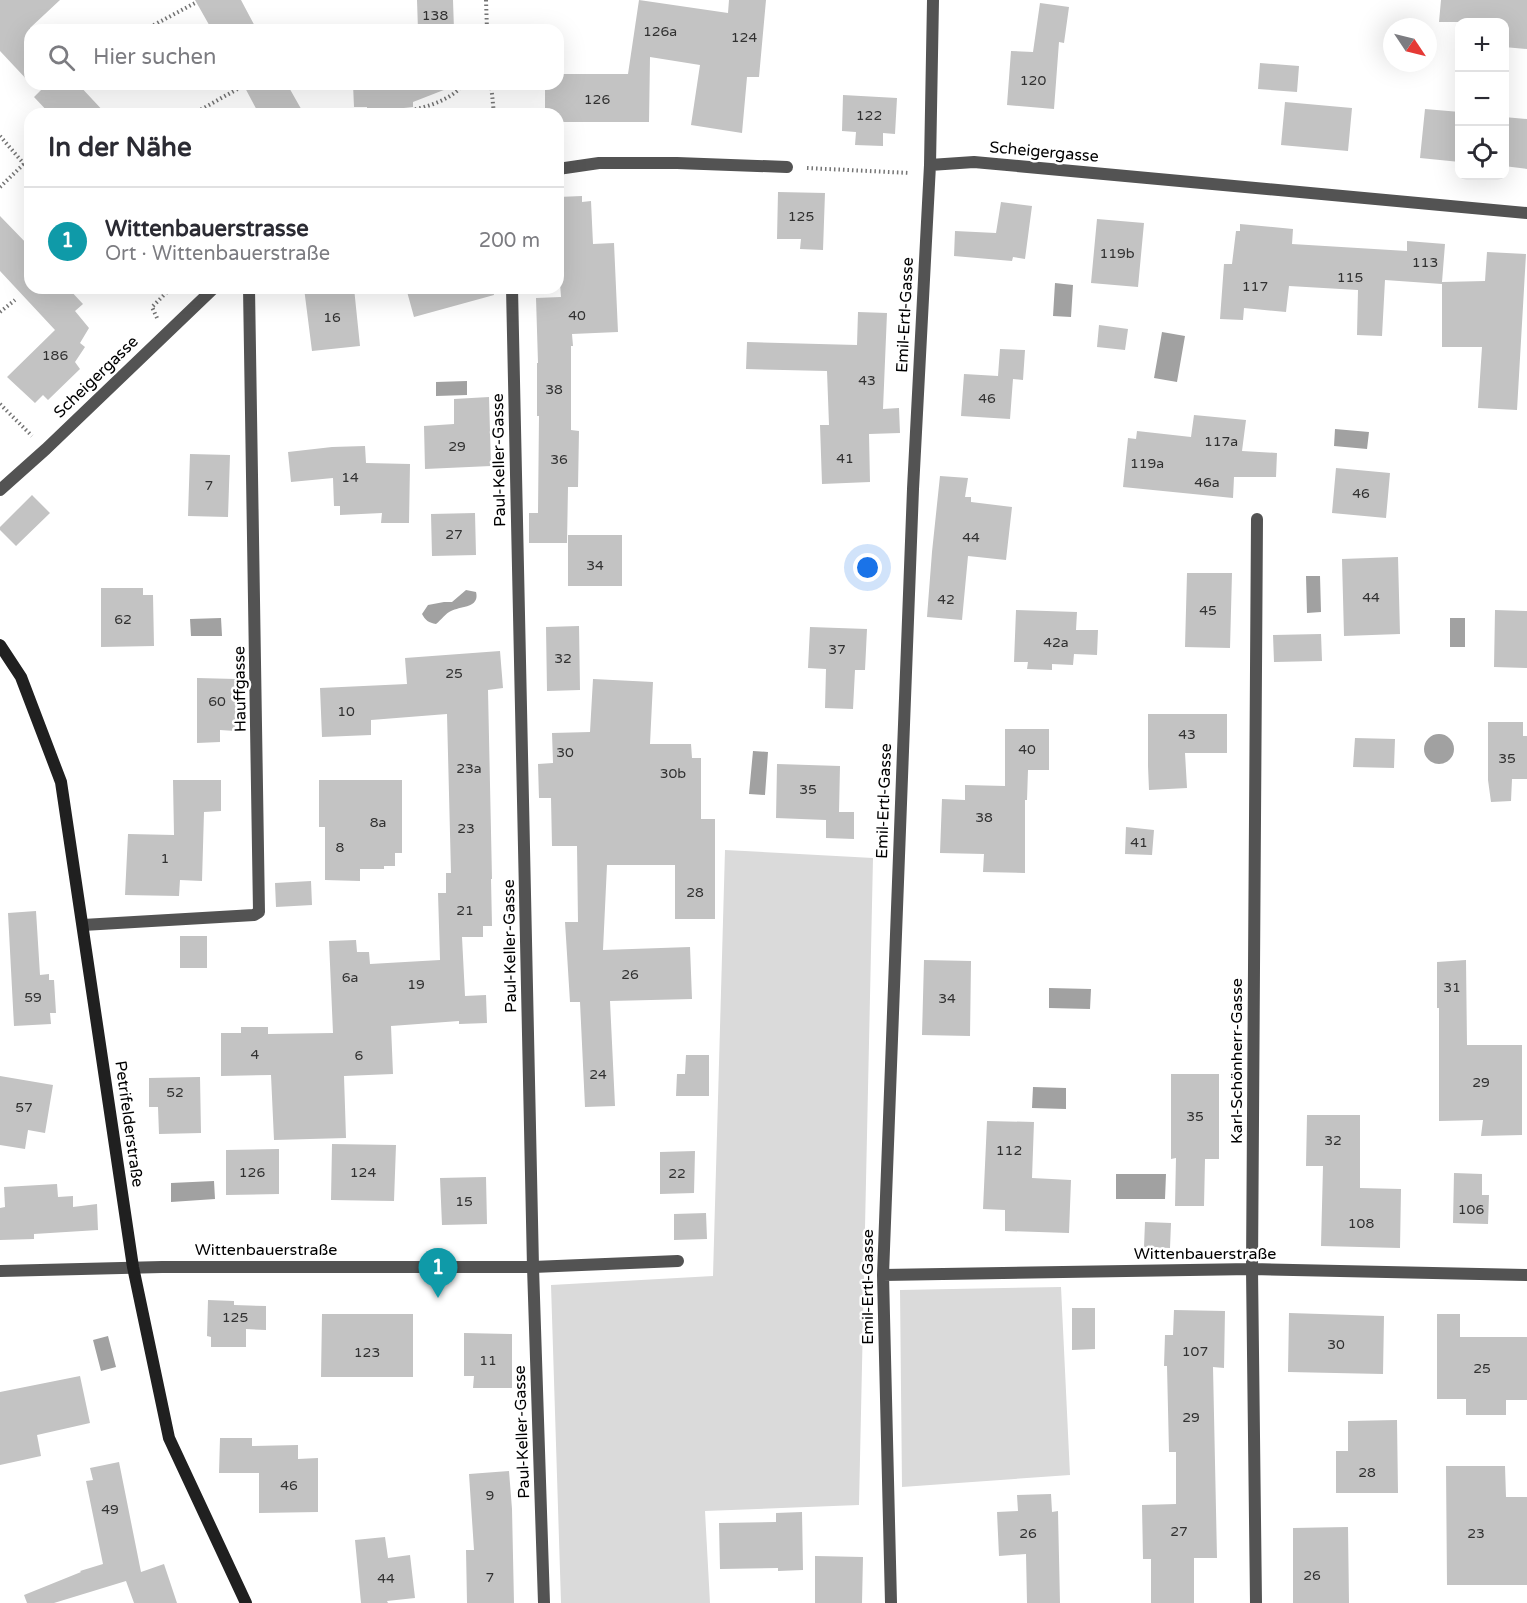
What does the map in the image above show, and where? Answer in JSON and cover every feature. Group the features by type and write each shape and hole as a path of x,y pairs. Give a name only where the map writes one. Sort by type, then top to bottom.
{"main road":[{"name":"Petrifelderstraße","path":"0,645 21,677 61,782 133,1267 169,1438 246,1603"}],"street":[{"name":"Emil-Ertl-Gasse","path":"891,1603 883,1275 913,489 930,165 933,0"},
{"name":"Scheigergasse","path":"930,165 974,162 1527,213"},
{"path":"564,168 599,163 787,167"},
{"name":"Scheigergasse","path":"0,490 208,294"},
{"name":"Hauffgasse","path":"83,925 254,915 259,912 249,294"},
{"name":"Paul-Keller-Gasse","path":"512,294 533,1267 543,1603"},
{"name":"Karl-Schönherr-Gasse","path":"1256,1603 1252,1269 1257,519"},
{"name":"Wittenbauerstraße","path":"0,1271 133,1267 533,1267 678,1261"},
{"name":"Wittenbauerstraße","path":"883,1275 1252,1269 1527,1275"}],"path":[{"path":"486,0 487,24"},
{"path":"156,24 195,3"},
{"path":"204,108 236,90"},
{"path":"426,108 460,90"},
{"path":"492,90 493,108"},
{"path":"0,136 24,164 0,187"},
{"path":"787,167 914,173 930,165"},
{"path":"0,312 15,300"},
{"path":"0,404 46,449"}],"shaded area":[{"path":"1055,283 1073,285 1071,317 1053,316"},
{"path":"1162,332 1185,336 1177,382 1154,378"},
{"path":"467,381 467,395 436,396 436,382"},
{"path":"1335,429 1369,432 1367,449 1334,446"},
{"path":"1306,576 1320,576 1321,612 1307,613"},
{"path":"466,590 476,592 475,601 469,606 449,612 436,624 429,622 423,616 428,605 452,602"},
{"path":"221,618 222,636 191,636 190,619"},
{"path":"1450,618 1465,618 1465,647 1450,647"},
{"path":"1439,734 1450,738 1454,749 1450,760 1439,764 1428,760 1424,749 1428,738"},
{"path":"753,751 768,752 765,795 749,794"},
{"path":"725,850 873,858 859,1505 705,1511 710,1603 561,1603 551,1285 713,1276"},
{"path":"1049,988 1091,989 1090,1009 1049,1008"},
{"path":"1033,1087 1066,1088 1066,1109 1032,1108"},
{"path":"1116,1174 1166,1174 1165,1199 1116,1199"},
{"path":"214,1181 215,1199 171,1202 171,1183"},
{"path":"1061,1287 1070,1475 902,1487 900,1290"},
{"path":"108,1336 116,1367 101,1371 93,1340"}],"building":[{"path":"0,0 60,0 34,24 24,24 24,77 0,51"},
{"path":"195,0 241,0 254,24 209,24"},
{"path":"417,0 453,0 454,24 418,24"},
{"path":"639,0 728,13 729,0 766,0 759,77 747,77 742,133 691,125 700,65 650,57 649,122 564,122 564,108 545,108 545,90 564,90 564,74 628,74"},
{"path":"1441,0 1527,0 1527,49 1509,47 1509,18 1455,18 1455,22 1439,22"},
{"path":"1040,3 1069,7 1064,43 1059,42 1054,109 1007,105 1011,51 1033,52"},
{"path":"1260,63 1299,66 1297,92 1258,89"},
{"path":"41,90 84,90 100,108 44,108 34,97"},
{"path":"246,90 290,90 301,108 256,108"},
{"path":"353,90 444,90 413,102 413,107 354,107"},
{"path":"843,95 897,98 895,134 883,133 883,146 855,145 856,132 842,131"},
{"path":"1285,102 1352,108 1348,151 1281,145"},
{"path":"1425,109 1455,112 1455,162 1420,158"},
{"path":"1509,117 1527,119 1527,169 1509,167"},
{"path":"778,192 825,193 823,250 800,249 801,239 777,239"},
{"path":"582,196 582,202 591,201 593,244 614,243 618,332 572,334 571,430 579,431 578,487 568,487 567,543 529,543 529,513 538,513 539,416 537,416 536,298 561,297 561,294 564,294 564,197"},
{"path":"1001,202 1032,206 1025,259 1013,257 1012,261 954,256 955,231 996,233"},
{"path":"0,216 24,241 24,294 74,294 83,304 75,311 89,328 80,343 85,347 75,362 80,369 48,400 43,395 35,403 7,377 55,330 0,271"},
{"path":"1097,219 1144,223 1138,287 1091,283"},
{"path":"1240,224 1293,229 1292,244 1407,251 1407,241 1445,244 1442,282 1485,281 1487,252 1526,254 1517,410 1478,408 1482,347 1442,347 1442,284 1385,280 1382,336 1357,335 1358,290 1289,286 1286,312 1244,308 1243,320 1220,319 1224,264 1232,264 1236,231 1240,231"},
{"path":"305,294 355,294 360,346 312,351"},
{"path":"408,294 494,294 494,295 414,317"},
{"path":"858,312 887,313 883,409 899,408 900,433 869,434 870,482 822,484 820,425 829,425 827,371 746,369 747,342 857,345"},
{"path":"1099,325 1128,329 1125,350 1097,347"},
{"path":"1000,349 1025,350 1023,380 1013,379 1010,419 961,416 964,374 998,376"},
{"path":"489,397 491,466 425,469 424,426 454,424 454,399"},
{"path":"1194,415 1246,420 1242,451 1277,453 1276,477 1234,477 1233,498 1123,487 1128,438 1136,439 1137,431 1191,437"},
{"path":"365,446 366,463 410,464 409,523 381,523 382,513 340,515 340,506 334,506 333,478 291,482 288,452"},
{"path":"190,454 230,455 228,517 188,516"},
{"path":"1336,468 1390,473 1386,518 1332,513"},
{"path":"940,476 968,478 965,497 971,497 971,502 1012,507 1006,560 968,556 962,620 927,617"},
{"path":"32,495 50,513 16,546 0,530 0,527"},
{"path":"475,513 476,555 432,556 431,514"},
{"path":"568,535 622,535 622,586 568,586"},
{"path":"1398,557 1400,634 1344,636 1342,559"},
{"path":"1187,573 1232,573 1230,648 1185,647"},
{"path":"101,588 143,588 143,595 153,595 154,646 101,647"},
{"path":"1016,610 1077,612 1076,630 1098,630 1097,655 1074,654 1073,665 1052,664 1052,670 1027,669 1028,662 1014,662"},
{"path":"1495,610 1527,611 1527,668 1494,667"},
{"path":"579,626 580,690 547,691 546,627"},
{"path":"810,627 867,629 865,670 855,670 853,709 825,708 826,669 808,668"},
{"path":"1321,634 1322,661 1274,662 1273,635"},
{"path":"500,651 503,688 488,690 492,926 483,926 483,937 462,937 465,996 486,995 487,1023 459,1024 459,1021 391,1026 393,1074 344,1076 346,1138 274,1140 271,1075 221,1076 221,1033 241,1033 241,1027 268,1027 268,1034 333,1033 329,941 356,940 357,952 369,952 370,964 440,960 438,893 446,893 446,873 451,873 447,714 371,720 371,735 322,737 320,688 407,684 405,658"},
{"path":"197,678 236,679 235,731 220,730 220,742 197,743"},
{"path":"593,679 653,682 650,744 691,744 692,758 701,758 701,819 715,819 715,919 675,919 675,865 607,865 603,950 690,947 692,999 610,1001 615,1106 585,1107 580,1002 570,1002 565,922 578,922 577,846 552,846 551,798 539,798 538,764 553,763 552,733 590,732"},
{"path":"1148,714 1227,714 1227,753 1185,753 1187,788 1149,790"},
{"path":"1488,722 1523,722 1523,736 1527,736 1527,779 1512,779 1511,801 1491,802 1488,780"},
{"path":"1005,729 1049,729 1049,770 1028,770 1027,800 1025,800 1025,873 983,872 984,854 940,853 942,799 965,800 965,785 1005,786"},
{"path":"1355,738 1395,739 1394,768 1353,767"},
{"path":"777,764 840,766 839,812 854,812 854,839 826,838 826,820 776,818"},
{"path":"173,780 221,780 221,811 204,812 202,881 180,880 179,896 125,895 128,834 174,835"},
{"path":"319,780 402,780 402,853 395,853 395,866 384,866 384,869 360,869 360,881 325,880 325,827 319,827"},
{"path":"1126,827 1154,830 1152,855 1125,854"},
{"path":"311,881 312,905 276,907 275,883"},
{"path":"36,911 40,975 49,974 49,980 54,980 56,1013 50,1013 51,1024 14,1026 8,913"},
{"path":"180,936 207,936 207,968 180,968"},
{"path":"924,960 971,961 970,1036 922,1035"},
{"path":"1466,960 1467,1045 1522,1045 1522,1135 1481,1136 1483,1120 1439,1121 1437,962"},
{"path":"686,1055 709,1055 709,1096 676,1096 677,1074 685,1074"},
{"path":"1171,1074 1219,1074 1219,1159 1205,1159 1204,1206 1175,1206 1176,1158 1171,1159"},
{"path":"0,1076 53,1085 45,1133 28,1130 25,1149 0,1145"},
{"path":"200,1077 201,1133 159,1134 158,1107 149,1107 149,1078"},
{"path":"1307,1115 1360,1115 1360,1188 1401,1189 1400,1248 1321,1246 1323,1166 1306,1166"},
{"path":"987,1121 1034,1122 1032,1178 1071,1180 1069,1233 1005,1231 1005,1210 983,1209"},
{"path":"332,1144 396,1145 394,1201 331,1200"},
{"path":"279,1149 279,1194 226,1195 226,1150"},
{"path":"695,1151 694,1193 660,1194 660,1152"},
{"path":"1454,1173 1482,1174 1482,1195 1489,1195 1488,1224 1453,1223"},
{"path":"486,1177 487,1224 442,1225 440,1178"},
{"path":"57,1184 58,1197 73,1196 73,1207 97,1204 98,1230 34,1234 34,1239 0,1240 0,1208 5,1207 4,1187"},
{"path":"706,1213 707,1239 674,1240 674,1214"},
{"path":"1145,1222 1171,1223 1170,1248 1144,1247"},
{"path":"208,1300 234,1301 234,1305 266,1306 266,1330 246,1329 246,1347 211,1347 211,1337 207,1336"},
{"path":"1072,1308 1095,1308 1095,1349 1072,1350"},
{"path":"1174,1310 1225,1311 1224,1368 1213,1367 1217,1558 1194,1558 1194,1603 1151,1603 1151,1559 1143,1559 1142,1505 1176,1504 1176,1452 1169,1452 1167,1366 1164,1366 1165,1335 1173,1335"},
{"path":"1289,1313 1384,1316 1383,1374 1288,1372"},
{"path":"322,1314 413,1314 413,1377 321,1377"},
{"path":"1437,1314 1460,1314 1460,1337 1527,1337 1527,1400 1506,1400 1506,1415 1466,1415 1466,1399 1437,1399"},
{"path":"464,1333 512,1334 512,1388 473,1388 474,1376 464,1376"},
{"path":"80,1376 90,1423 37,1435 41,1456 0,1465 0,1392"},
{"path":"1397,1420 1398,1493 1336,1493 1336,1451 1348,1451 1348,1421"},
{"path":"220,1438 252,1438 252,1446 298,1445 298,1459 318,1458 318,1512 259,1513 259,1473 219,1473"},
{"path":"119,1462 141,1572 164,1564 177,1603 134,1603 126,1581 54,1603 27,1603 24,1595 80,1571 103,1564 86,1481 93,1480 90,1468"},
{"path":"1446,1466 1505,1466 1506,1497 1527,1497 1527,1585 1447,1585"},
{"path":"509,1471 514,1603 467,1603 466,1550 474,1550 469,1474"},
{"path":"1051,1494 1052,1512 1058,1511 1060,1603 1027,1603 1026,1554 999,1556 997,1512 1018,1511 1017,1495"},
{"path":"802,1512 803,1570 720,1569 719,1523 776,1522 776,1513"},
{"path":"1348,1527 1349,1603 1293,1603 1293,1528"},
{"path":"385,1537 388,1558 410,1555 415,1598 387,1601 388,1603 361,1603 355,1540"},
{"path":"815,1556 863,1557 862,1603 815,1603"}],"place":[{"name":"Wittenbauerstrasse","path":"438,1298"}]}
